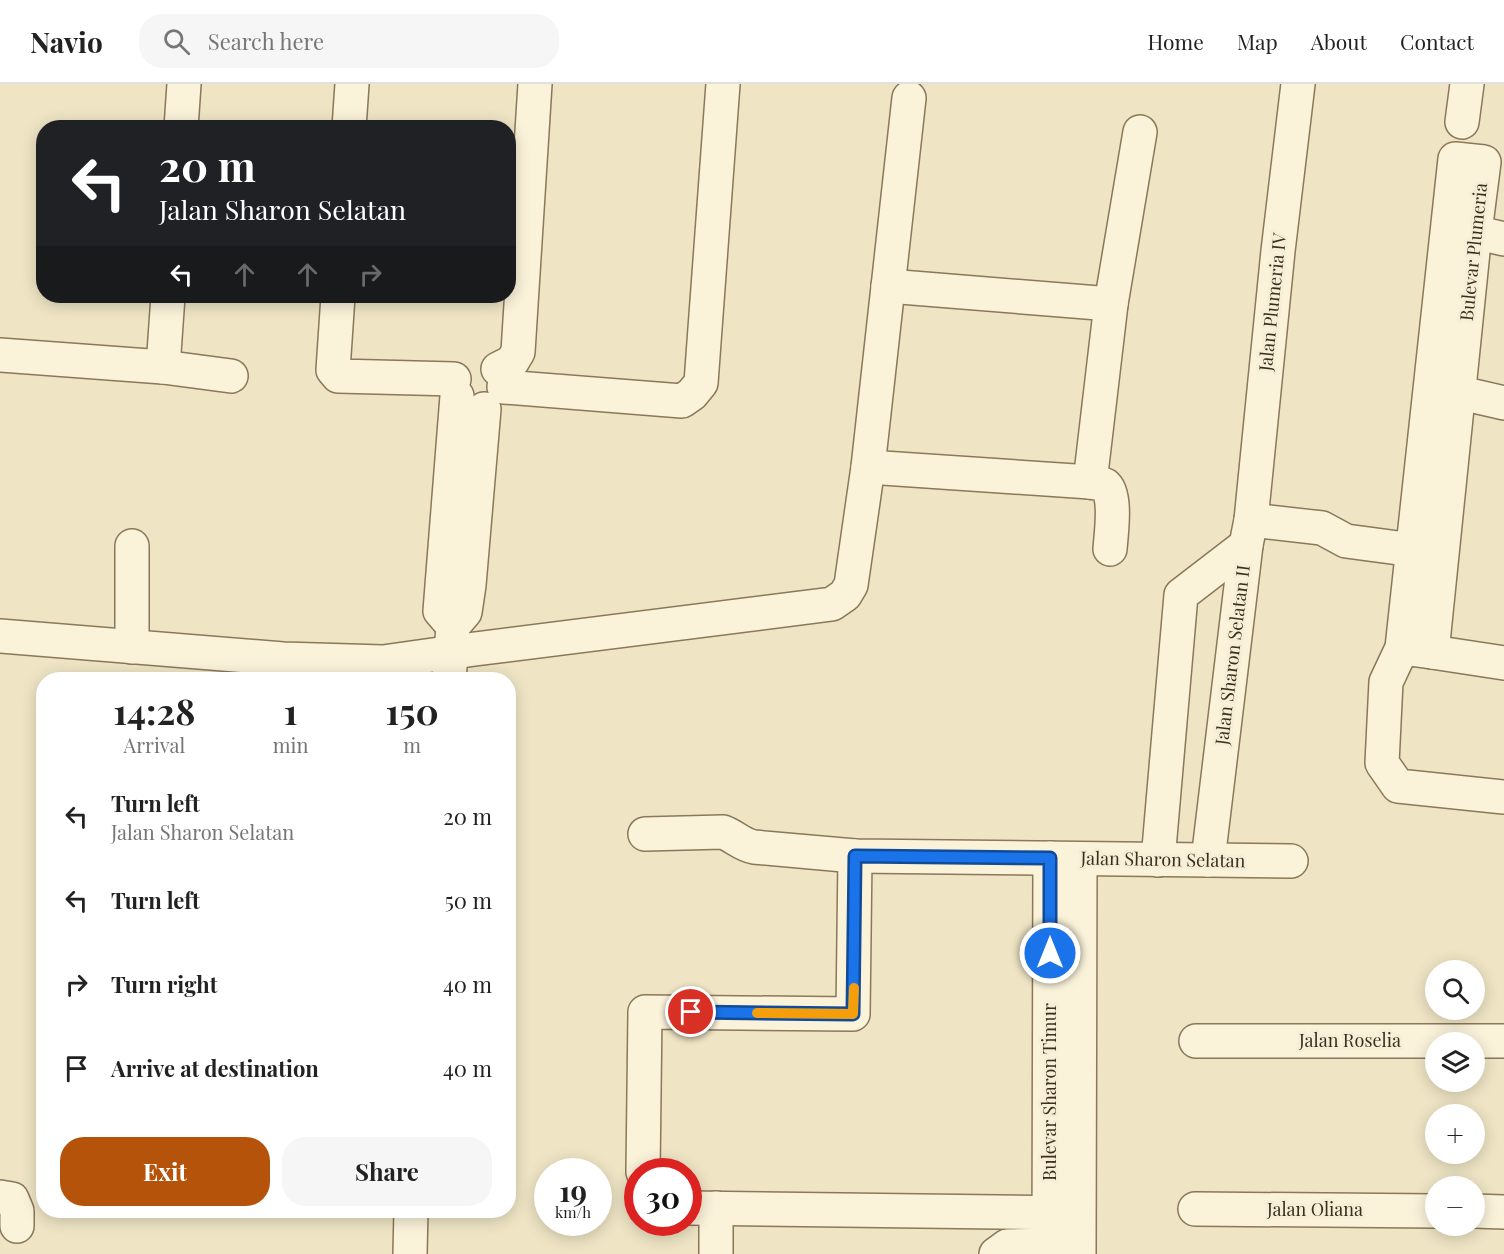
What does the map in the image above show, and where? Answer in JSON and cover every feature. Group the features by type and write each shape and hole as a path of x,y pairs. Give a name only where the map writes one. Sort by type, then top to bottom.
{"street":[{"path":"182,120 184,84"},
{"path":"350,120 352,84"},
{"path":"451,653 465,612 469,585 479,388 512,362 518,352 535,84"},
{"path":"338,303 333,370 338,376 682,401 701,383 723,84"},
{"name":"Jalan Plumeria IV","path":"1249,533 1298,84"},
{"path":"1462,122 1467,84"},
{"path":"0,636 283,659 383,663 832,604 845,595 852,585 868,467 909,98"},
{"path":"1090,482 1112,304 1140,132"},
{"name":"Bulevar Plumeria","path":"1476,232 1445,389 1417,650 1386,682 1382,763 1398,786 1504,797"},
{"path":"888,286 1112,304"},
{"path":"162,367 167,303"},
{"path":"0,355 162,367 231,376"},
{"path":"1445,389 1504,403"},
{"path":"868,467 1090,482 1104,485 1110,492 1112,506 1110,549"},
{"path":"1249,533 1322,528 1346,541 1428,552"},
{"name":"Jalan Sharon Selatan II","path":"1158,860 1181,595 1249,533"},
{"name":"Jalan Sharon Selatan II","path":"1208,860 1249,533"},
{"path":"132,546 132,647"},
{"path":"1417,650 1504,663"},
{"path":"642,1158 645,1012 853,1014 855,856 747,846 723,832 645,834"},
{"name":"Jalan Sharon Selatan","path":"855,856 1291,861"},
{"name":"Bulevar Sharon Timur","path":"1059,1251 1065,1213 1065,859"},
{"name":"Jalan Roselia","path":"1196,1041 1504,1041"},
{"path":"0,1197 12,1199 17,1211 17,1226"},
{"path":"716,1254 702,1208 1065,1213"},
{"name":"Jalan Oliana","path":"1195,1209 1425,1211"},
{"path":"1485,1211 1504,1212"},
{"path":"410,1254 411,1218"},
{"path":"996,1254 1007,1246 1059,1251"}],"slow traffic":[{"path":"757,1013 853,1014 854,988"}],"route":[{"path":"691,1012 853,1014 855,856 1050,858 1050,953"}]}
